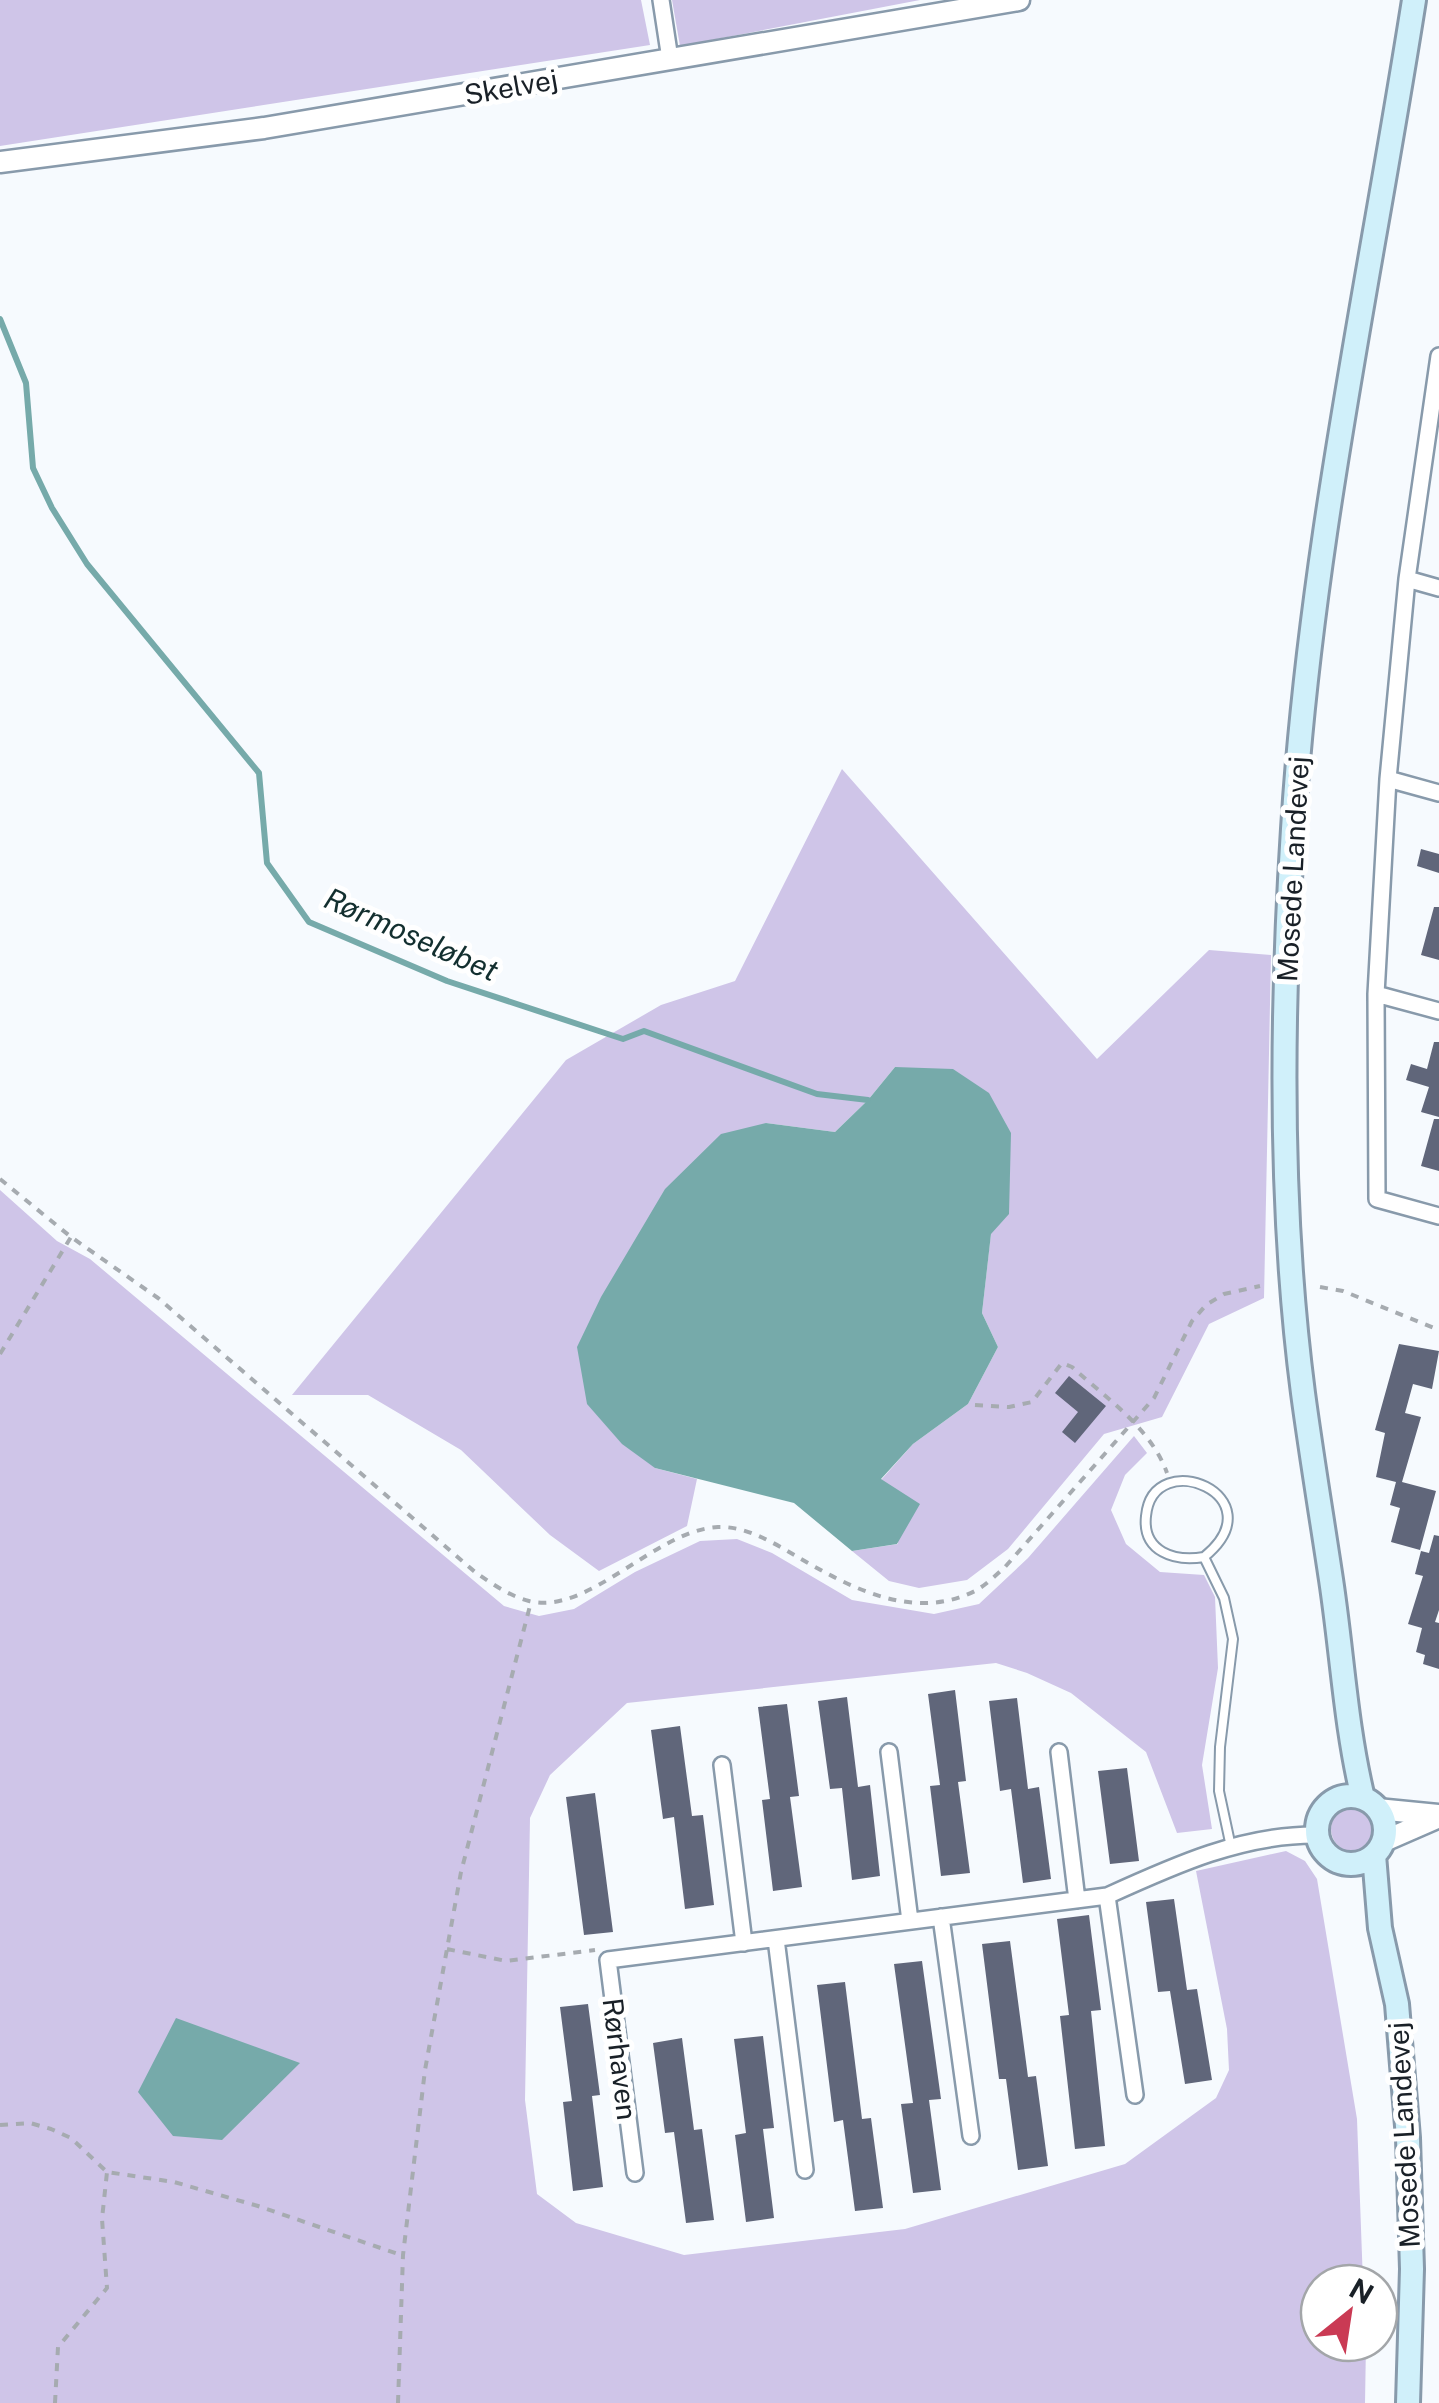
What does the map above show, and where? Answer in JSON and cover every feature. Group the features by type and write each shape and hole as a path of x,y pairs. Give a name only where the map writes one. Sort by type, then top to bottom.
{"main road":[{"name":"Mosede Landevej","path":"1370,1803 1350,1744 1337,1618 1302,1390 1286,1126 1286,968 1293,827 1310,652 1414,0"},
{"name":"Mosede Landevej","path":"1334,1801 1350,1744"},
{"path":"1344,1797 1370,1803 1384,1824 1379,1848 1366,1860 1347,1864 1328,1854 1318,1835 1321,1815 1334,1801 1344,1797"},
{"name":"Mosede Landevej","path":"1379,1848 1380,1928 1397,2004 1408,2138 1412,2268 1408,2403"},
{"name":"Mosede Landevej","path":"1347,1864 1380,1928"}],"street":[{"path":"661,0 670,59"},
{"name":"Skelvej","path":"0,162 264,128 1020,0"},
{"path":"1439,356 1407,579 1388,778 1376,994 1377,1198 1439,1216"},
{"path":"1407,579 1439,588"},
{"path":"1388,778 1439,793"},
{"path":"1376,994 1439,1011"},
{"path":"889,1752 910,1921"},
{"path":"1058,1752 1077,1900"},
{"path":"722,1766 744,1943"},
{"path":"1370,1803 1439,1816"},
{"path":"1379,1848 1439,1816"},
{"name":"Rørhaven","path":"635,2173 608,1960 1108,1896 1178,1864 1231,1846 1292,1834 1318,1835"},
{"path":"1108,1896 1135,2095"},
{"path":"941,1918 971,2136"},
{"path":"776,1938 805,2170"}],"lane":[{"path":"1191,1479 1211,1486 1224,1503 1228,1524 1220,1544 1204,1557 1172,1557 1163,1553 1149,1536 1146,1516 1154,1496 1170,1482 1191,1479"},
{"path":"1204,1557 1224,1598 1233,1639 1219,1791 1231,1846"}],"path":[{"path":"0,1179 158,1298 475,1572 502,1590 531,1602 559,1600 586,1591 685,1533 719,1527 745,1530 769,1540 840,1582 876,1596 912,1603 949,1600 977,1590 1005,1568 1154,1398 1192,1321 1206,1304 1224,1294 1260,1286"},
{"path":"0,1354 72,1236"},
{"path":"1320,1287 1343,1291 1439,1330"},
{"path":"976,1406 1009,1407 1032,1402 1062,1362 1072,1366 1132,1422 1160,1455 1170,1482"},
{"path":"398,2403 403,2255 425,2070 461,1872 531,1602"},
{"path":"447,1949 506,1961 604,1949 608,1960"},
{"path":"0,2124 51,2129 71,2138 107,2172 174,2182 403,2255"},
{"path":"55,2403 58,2347 107,2288 102,2219 107,2172"}],"shaded area":[{"path":"0,0 641,0 650,45 0,146"},
{"path":"672,0 920,0 680,46"},
{"path":"842,769 1097,1059 1209,950 1271,955 1264,1298 1209,1324 1162,1417 1104,1434 1008,1549 967,1580 919,1588 889,1581 852,1551 898,1544 881,1480 913,1444 968,1404 998,1347 982,1313 991,1233 895,1067 835,1132 766,1123 655,1468 697,1479 687,1526 599,1571 550,1535 461,1450 368,1395 292,1395 566,1060 661,1005 735,981"},
{"path":"0,1190 57,1241 90,1259 504,1606 539,1616 574,1609 635,1572 700,1541 737,1539 772,1553 852,1600 934,1614 979,1604 1028,1558 1134,1436 1147,1453 1125,1475 1111,1510 1126,1544 1160,1572 1204,1575 1215,1597 1218,1668 1202,1765 1212,1829 1177,1833 1146,1752 1071,1693 996,1663 627,1703 550,1775 530,1818 525,2100 537,2194 576,2223 684,2255 905,2229 1125,2164 1216,2098 1229,2070 1227,2029 1196,1871 1286,1851 1305,1861 1317,1879 1357,2119 1362,2263 1299,2263 1299,2363 1366,2363 1365,2403 0,2403"},
{"path":"1354,1806 1370,1813 1377,1829 1370,1845 1354,1852 1338,1845 1331,1829 1338,1813"}],"water":[{"path":"895,1067 953,1069 989,1093 1011,1133 1009,1214 991,1234 982,1313 998,1347 968,1404 913,1444 881,1479 920,1504 897,1544 852,1551 794,1503 655,1468 622,1444 587,1404 577,1347 601,1297 665,1189 721,1134 766,1123 835,1132"},
{"path":"176,2018 300,2063 222,2140 173,2136 138,2092"}],"building":[{"path":"1421,849 1439,854 1439,873 1417,866"},
{"path":"1434,907 1439,907 1439,960 1421,955"},
{"path":"1434,1042 1439,1042 1439,1117 1421,1112 1429,1087 1406,1080 1411,1064 1427,1069"},
{"path":"1434,1119 1439,1119 1439,1171 1421,1166"},
{"path":"1399,1344 1439,1351 1432,1389 1413,1384 1405,1413 1421,1417 1402,1482 1436,1491 1420,1550 1391,1542 1400,1508 1390,1505 1396,1482 1376,1477 1385,1433 1375,1430"},
{"path":"1069,1376 1106,1406 1075,1443 1062,1432 1078,1412 1055,1393"},
{"path":"1434,1535 1439,1536 1439,1610 1435,1622 1439,1623 1439,1669 1423,1664 1425,1655 1416,1652 1422,1628 1408,1624 1423,1576 1415,1574 1421,1551 1429,1553"},
{"path":"955,1690 966,1781 958,1782 970,1873 941,1876 930,1786 940,1785 928,1694"},
{"path":"847,1697 858,1787 870,1785 880,1876 852,1880 842,1788 830,1789 818,1701"},
{"path":"1017,1698 1028,1789 1039,1787 1051,1879 1023,1883 1011,1789 1000,1791 989,1701"},
{"path":"787,1704 799,1796 790,1797 802,1887 773,1891 762,1800 770,1799 758,1707"},
{"path":"680,1726 692,1816 703,1815 714,1905 685,1909 674,1817 663,1819 651,1730"},
{"path":"1127,1768 1139,1861 1110,1864 1098,1771"},
{"path":"595,1793 613,1932 584,1935 566,1797"},
{"path":"1174,1899 1187,1990 1197,1989 1212,2080 1185,2084 1170,1991 1158,1992 1146,1902"},
{"path":"1089,1915 1101,2010 1091,2011 1105,2146 1075,2149 1060,2016 1069,2015 1057,1919"},
{"path":"1010,1941 1028,2077 1036,2076 1048,2166 1018,2170 1006,2079 999,2079 982,1944"},
{"path":"922,1961 941,2099 929,2100 941,2190 913,2193 901,2104 913,2103 894,1964"},
{"path":"845,1982 862,2119 871,2118 883,2208 855,2211 843,2120 834,2122 817,1985"},
{"path":"588,2004 600,2095 592,2096 603,2187 573,2191 563,2102 572,2101 560,2007"},
{"path":"763,2036 774,2128 763,2129 774,2218 746,2222 735,2135 746,2133 734,2039"},
{"path":"682,2038 694,2130 702,2129 714,2220 686,2223 674,2132 665,2133 653,2043"}],"waterway":[{"name":"Rørmoseløbet","path":"0,319 26,383 33,468 52,508 87,564 259,773 267,863 309,922 447,981 623,1039 644,1031 817,1094 868,1100"}]}
